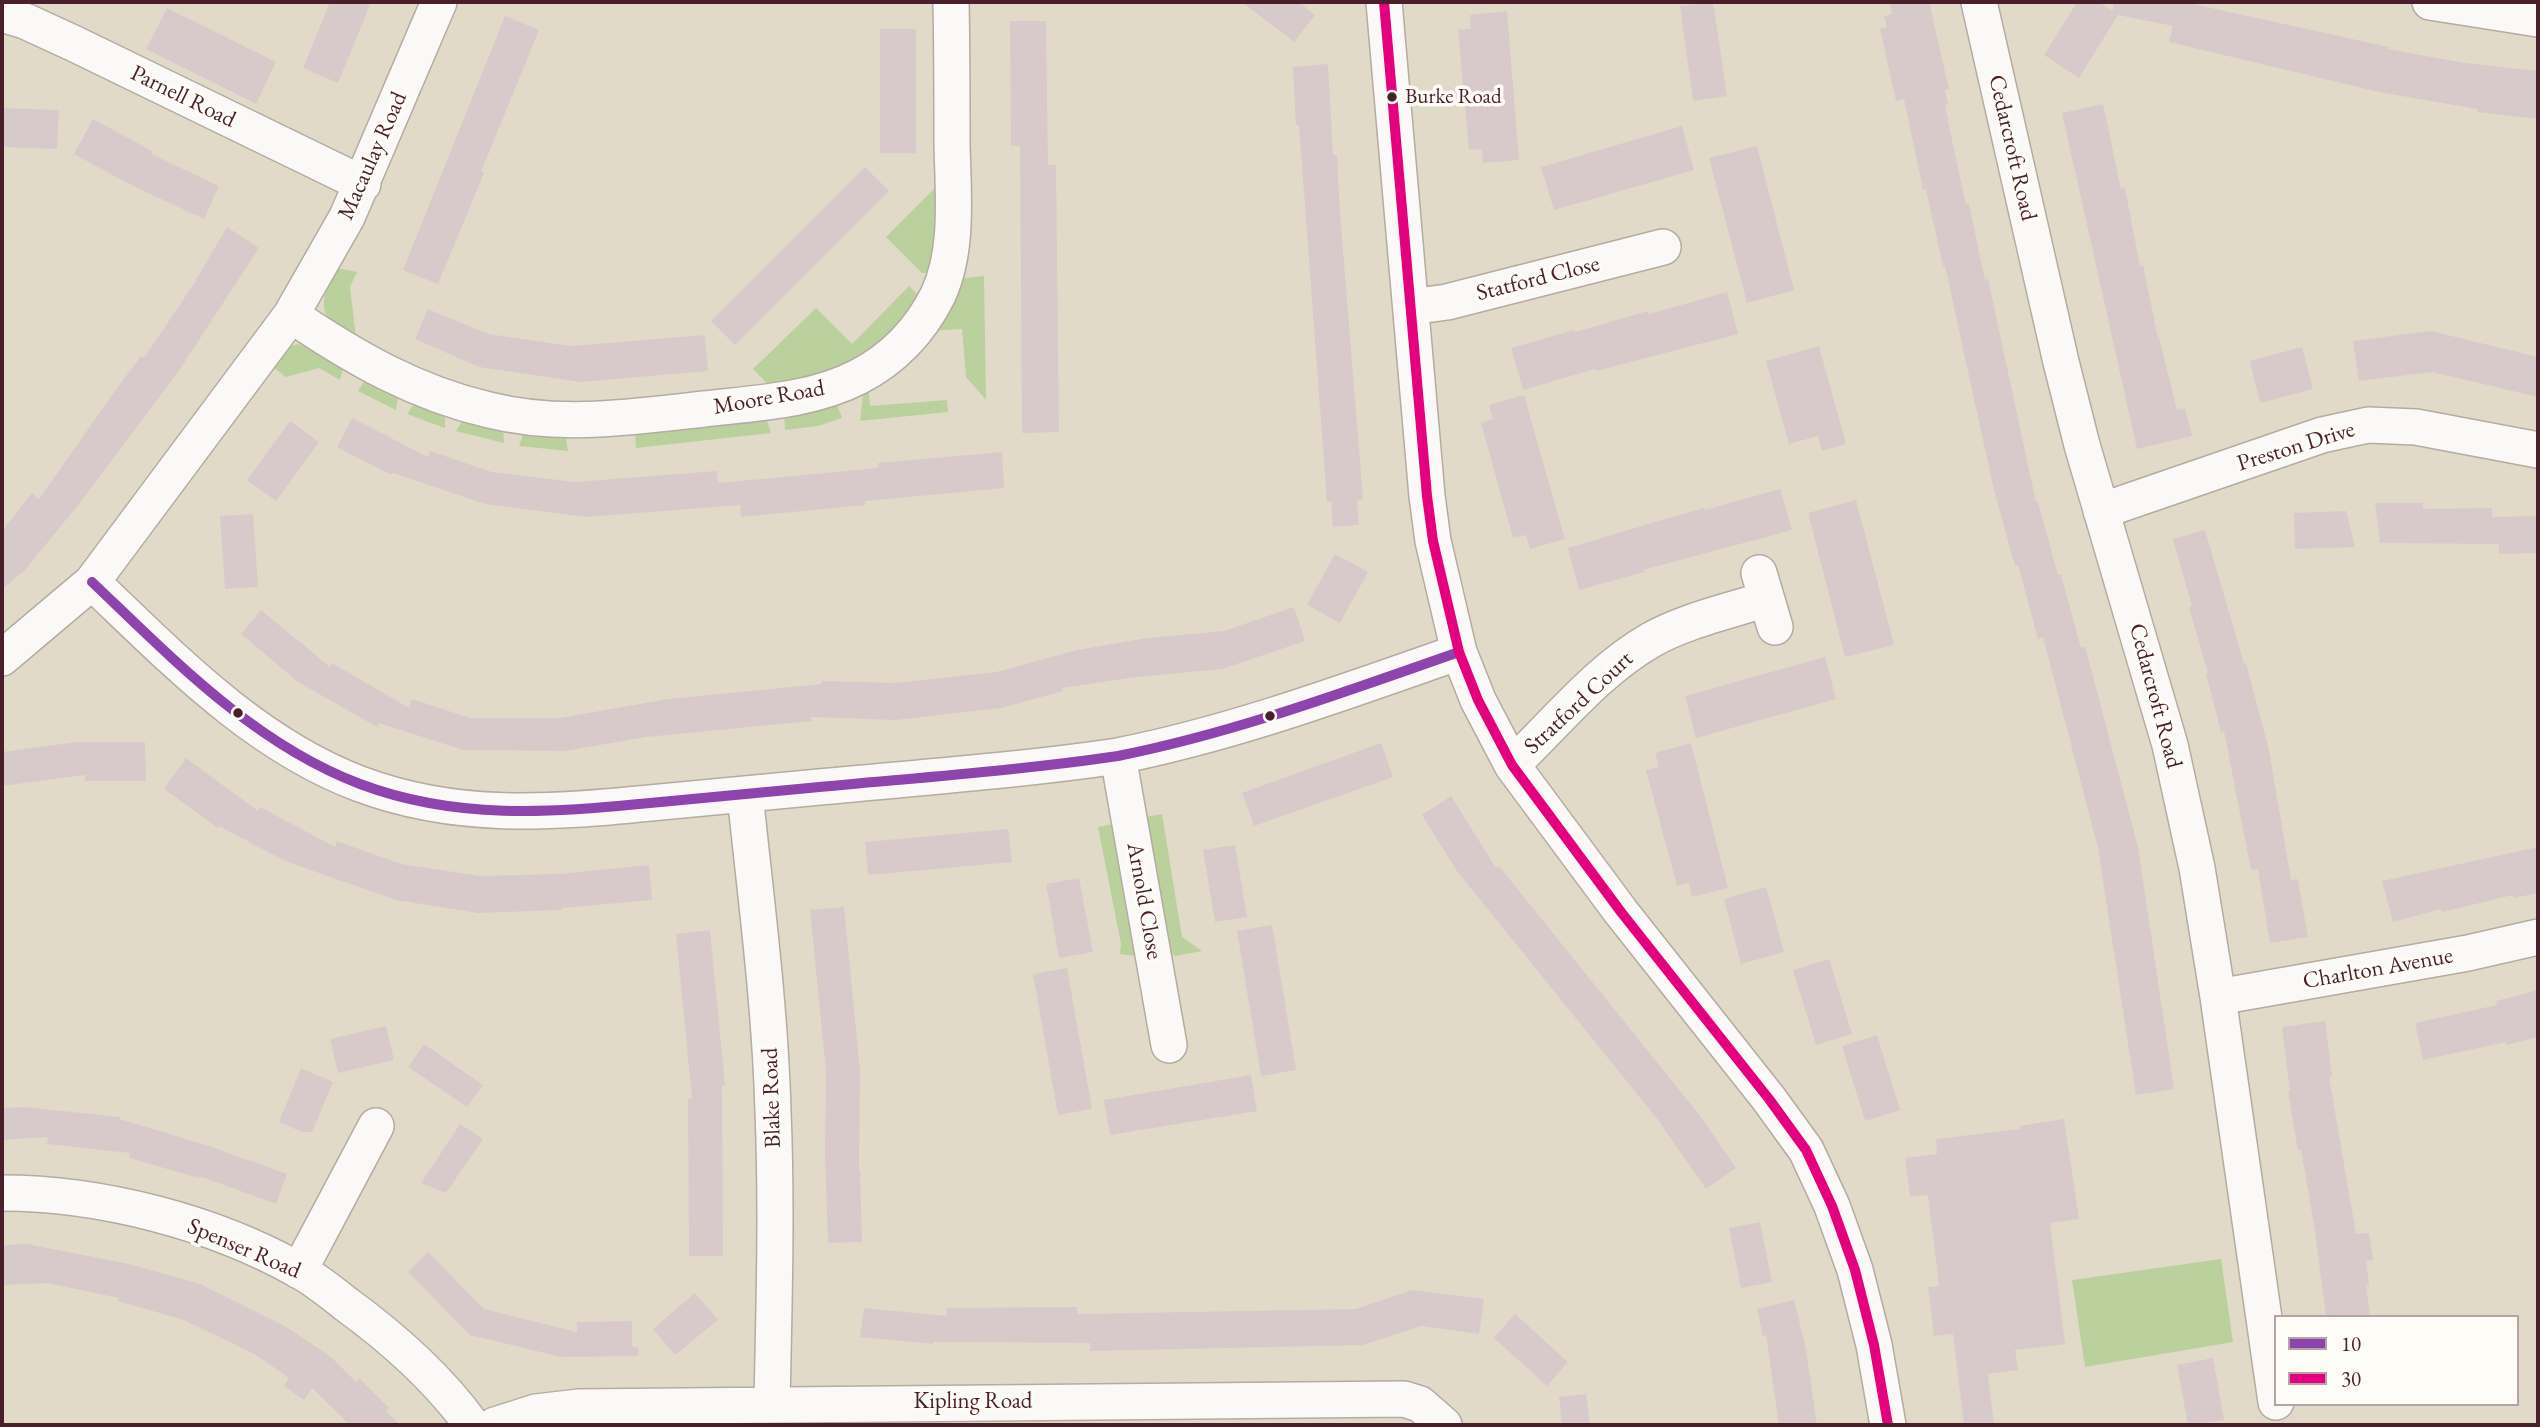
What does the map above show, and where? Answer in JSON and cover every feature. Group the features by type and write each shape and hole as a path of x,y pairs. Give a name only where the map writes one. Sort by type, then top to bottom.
{"street":[{"name":"Macaulay Road","path":"2,658 92,582 291,315 328,254 363,184 439,2"},
{"name":"Moore Road","path":"291,315 352,355 407,383 491,411 548,419 594,421 759,403 820,392 857,377 893,355 907,340 923,321 946,273 953,224 951,2"},
{"path":"1384,2 1427,496 1433,541 1459,652 1478,700 1512,765 1620,912 1735,1055 1806,1150 1832,1206 1855,1270 1874,1345 1888,1425"},
{"name":"Cedarcroft Road","path":"1979,2 2061,362 2101,511 2170,745 2197,868 2274,1389"},
{"path":"2430,2 2538,19"},
{"name":"Parnell Road","path":"2,14 75,44 363,184"},
{"name":"Statford Close","path":"1411,307 1447,302 1663,247"},
{"name":"Preston Drive","path":"2101,511 2322,435 2368,425 2416,427 2538,450"},
{"path":"92,582 192,676 276,742 361,784 437,805 501,812 579,810 1118,757 1286,713 1459,652"},
{"name":"Stratford Court","path":"1512,765 1606,673 1637,649 1665,633 1767,600"},
{"name":"Arnold Close","path":"1118,757 1170,1045"},
{"name":"Blake Road","path":"745,794 767,998 774,1111 776,1234 772,1403"},
{"name":"Charlton Avenue","path":"2218,997 2468,953 2538,937"},
{"path":"299,1271 376,1126"},
{"name":"Spenser Road","path":"2,1193 57,1195 148,1213 209,1231 299,1271 396,1341 437,1383 472,1425"},
{"name":"Kipling Road","path":"495,1425 536,1412 579,1407 772,1403 1404,1399 1420,1404 1444,1425"},
{"name":"Cedarcroft Road","path":"2276,1406 2279,1425"}],"green space":[{"path":"943,180 933,273 922,273 886,237"},
{"path":"337,268 357,272 350,287 356,337 334,323 324,309 326,292"},
{"path":"984,276 986,400 966,377 962,329 928,331 955,279"},
{"path":"909,286 922,299 868,358 773,390 753,369 816,308 852,344"},
{"path":"298,344 345,362 340,380 319,368 286,377 269,364 288,347"},
{"path":"368,375 399,390 396,410 358,391"},
{"path":"868,385 870,406 947,400 948,412 860,421 864,386"},
{"path":"418,399 445,410 445,428 407,414"},
{"path":"835,399 842,418 818,426 785,430 784,411"},
{"path":"765,414 771,433 636,448 635,429"},
{"path":"466,415 503,424 504,443 456,431"},
{"path":"525,429 565,432 568,451 519,446"},
{"path":"1162,814 1182,937 1202,951 1175,956 1168,952 1141,818"},
{"path":"1119,823 1138,950 1135,956 1120,954 1121,944 1098,827"},
{"path":"2221,1259 2233,1342 2085,1367 2072,1280"}],"building":[{"path":"330,2 371,2 338,83 303,68"},
{"path":"1242,2 1299,2 1315,15 1294,42"},
{"path":"1713,2 1727,96 1693,101 1680,6"},
{"path":"1889,2 1929,2 1949,89 1945,90 1948,104 1945,105 1955,155 1966,204 1969,204 1985,280 1988,279 2036,502 2058,575 2061,575 2081,648 2085,646 2138,847 2174,1089 2136,1095 2098,848 2043,637 2038,639 1993,486 1945,266 1926,189 1923,190 1904,99 1896,101 1880,29 1887,27 1884,16 1892,14"},
{"path":"2077,2 2098,2 2113,11 2114,2 2184,2 2389,47 2388,49 2465,63 2538,71 2538,119 2477,112 2477,109 2379,92 2169,42 2173,26 2118,15 2079,78 2044,55"},
{"path":"167,8 276,62 256,104 146,49"},
{"path":"1507,11 1519,160 1483,163 1482,149 1469,150 1458,30 1471,29 1470,15"},
{"path":"505,16 539,30 438,284 403,270"},
{"path":"1010,21 1046,21 1048,165 1056,165 1059,432 1022,433 1020,146 1011,146"},
{"path":"880,29 916,29 916,153 880,153"},
{"path":"1328,64 1333,155 1337,155 1363,499 1357,500 1359,525 1333,527 1331,501 1327,502 1293,67"},
{"path":"2103,104 2121,189 2125,188 2140,266 2143,265 2177,410 2185,408 2192,436 2137,449 2062,113"},
{"path":"2,108 59,110 57,149 2,147"},
{"path":"93,119 152,151 151,154 219,186 204,219 131,185 74,154"},
{"path":"1682,126 1694,170 1554,210 1541,167"},
{"path":"1757,146 1794,290 1747,303 1709,158"},
{"path":"865,167 889,191 735,345 711,321"},
{"path":"227,227 259,248 178,372 79,504 24,571 2,589 2,531 32,493 39,499 117,388 141,356 144,358 193,285"},
{"path":"1727,292 1738,334 1596,371 1595,369 1523,390 1511,348"},
{"path":"428,309 488,334 571,346 705,335 708,371 581,382 479,367 415,339"},
{"path":"2431,331 2538,357 2538,397 2432,372 2359,381 2353,341"},
{"path":"1819,346 1846,444 1822,451 1818,436 1789,444 1766,361"},
{"path":"2302,347 2313,389 2260,403 2250,361"},
{"path":"1524,395 1565,539 1530,549 1526,535 1513,538 1481,423 1493,419 1489,405"},
{"path":"352,418 428,457 430,451 492,472 575,482 717,471 718,483 878,468 878,463 1002,452 1004,488 865,501 865,505 741,517 740,505 586,517 485,504 393,473 391,475 337,447"},
{"path":"290,421 319,442 276,501 247,480"},
{"path":"1780,489 1792,530 1579,590 1568,548"},
{"path":"1856,500 1894,645 1845,657 1808,513"},
{"path":"2375,503 2423,503 2423,509 2492,508 2492,517 2538,516 2538,553 2499,554 2499,544 2380,543"},
{"path":"2346,511 2355,547 2295,549 2294,513"},
{"path":"253,514 258,587 225,589 220,516"},
{"path":"2205,530 2244,664 2246,663 2269,750 2291,880 2298,879 2308,937 2270,943 2258,869 2251,870 2224,731 2221,732 2189,607 2192,606 2173,539"},
{"path":"1335,554 1368,572 1340,623 1307,605"},
{"path":"1294,607 1305,641 1222,669 1136,677 1062,688 1063,691 1001,708 896,720 811,717 812,721 646,737 565,751 463,750 379,723 377,727 298,682 241,634 261,610 330,667 332,663 409,708 412,699 470,718 560,718 668,699 822,684 822,681 895,683 996,672 1077,650 1147,638 1224,631"},
{"path":"1825,657 1836,699 1696,738 1685,696"},
{"path":"77,742 145,742 146,781 85,781 85,775 2,786 2,752"},
{"path":"1381,743 1393,777 1254,826 1242,793"},
{"path":"1691,743 1728,888 1692,897 1689,883 1677,886 1646,770 1659,767 1655,753"},
{"path":"186,758 258,811 260,807 335,847 337,841 401,864 480,876 558,874 649,865 652,900 562,910 478,913 396,900 285,861 219,826 218,828 164,789"},
{"path":"1451,796 1496,868 1499,866 1701,1117 1736,1168 1706,1189 1658,1120 1457,871 1422,815"},
{"path":"1008,829 1012,862 868,875 865,842"},
{"path":"1235,845 1247,917 1215,922 1203,850"},
{"path":"2538,847 2538,893 2514,898 2513,895 2442,912 2441,909 2393,922 2382,881"},
{"path":"1079,878 1093,952 1059,958 1046,884"},
{"path":"1766,887 1784,952 1741,964 1724,899"},
{"path":"844,907 860,1070 859,1170 862,1242 828,1243 826,1072 810,910"},
{"path":"1272,925 1296,1070 1261,1076 1237,931"},
{"path":"710,930 725,1085 722,1085 723,1256 689,1256 688,1099 692,1099 676,934"},
{"path":"1829,959 1852,1034 1816,1045 1793,970"},
{"path":"1067,968 1092,1109 1058,1115 1033,974"},
{"path":"2538,990 2538,1037 2423,1060 2415,1023 2497,1005 2496,1001"},
{"path":"2325,1021 2332,1076 2329,1077 2356,1234 2369,1233 2373,1260 2366,1261 2370,1315 2326,1315 2315,1231 2288,1091 2282,1027"},
{"path":"386,1026 394,1060 338,1073 330,1039"},
{"path":"1877,1035 1900,1110 1865,1121 1842,1046"},
{"path":"424,1044 483,1085 467,1107 408,1067"},
{"path":"301,1068 333,1082 312,1132 302,1132 279,1122"},
{"path":"1251,1075 1257,1111 1110,1135 1104,1100"},
{"path":"24,1107 120,1117 287,1174 276,1204 199,1176 129,1158 130,1153 47,1144 48,1137 2,1140 2,1108"},
{"path":"2064,1119 2079,1219 2050,1223 2065,1344 2015,1350 2018,1370 1988,1374 1994,1425 1964,1425 1953,1334 1934,1336 1928,1287 1939,1286 1928,1195 1910,1197 1905,1158 1937,1154 1936,1139 2020,1129 2019,1126"},
{"path":"460,1124 483,1139 446,1193 421,1183"},
{"path":"1760,1222 1772,1282 1741,1288 1729,1228"},
{"path":"27,1244 129,1264 200,1284 285,1326 331,1357 356,1382 359,1378 389,1408 386,1411 400,1425 350,1425 312,1388 304,1400 284,1386 289,1378 256,1355 184,1320 118,1301 119,1298 47,1283 2,1285 2,1245"},
{"path":"428,1252 484,1309 577,1332 577,1322 632,1321 632,1346 639,1348 638,1356 561,1357 470,1335 408,1272"},
{"path":"1412,1290 1484,1299 1479,1334 1421,1326 1363,1345 1090,1351 1090,1343 933,1344 860,1337 864,1308 947,1316 947,1308 1077,1307 1078,1314 1356,1309"},
{"path":"695,1293 718,1320 675,1355 653,1329"},
{"path":"1794,1300 1806,1349 1817,1425 1779,1425 1766,1335 1763,1336 1757,1309"},
{"path":"1515,1314 1568,1362 1547,1386 1494,1338"},
{"path":"2213,1358 2224,1420 2188,1425 2177,1365"},
{"path":"1586,1394 1590,1425 1562,1425 1559,1397"}],"transit line":[{"name":"30","path":"1384,2 1427,496 1433,541 1459,652 1478,700 1512,765 1621,912 1806,1150 1832,1206 1855,1270 1874,1345 1888,1425"},
{"name":"10","path":"92,582 217,697 250,723 321,767 396,796 432,804 504,811 613,807 1003,770 1118,756 1247,723 1459,652"}],"place":[{"name":"Burke Road","path":"1392,97"}]}
